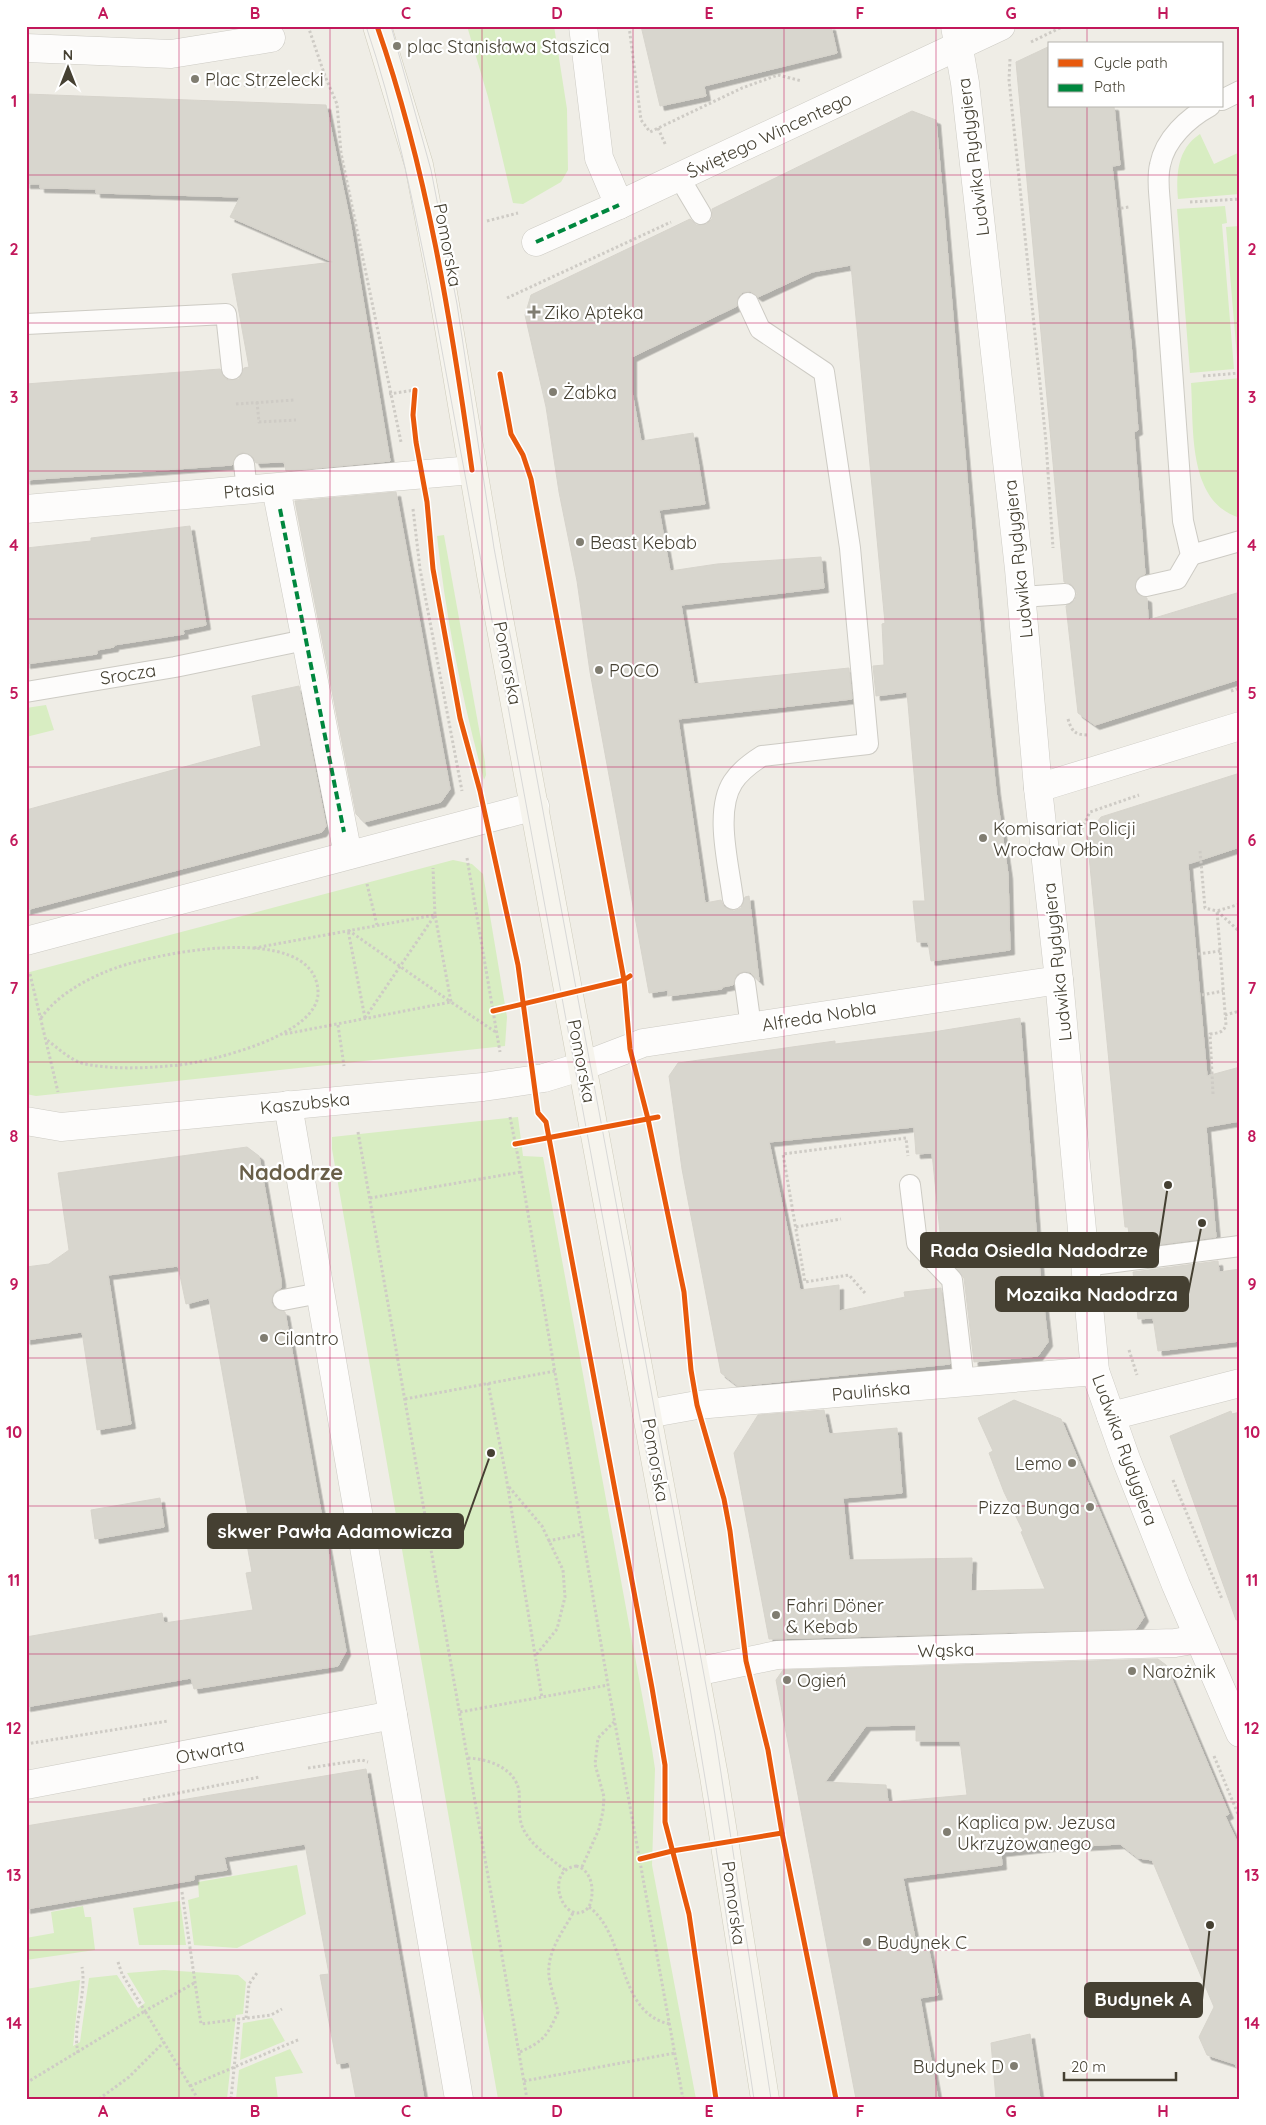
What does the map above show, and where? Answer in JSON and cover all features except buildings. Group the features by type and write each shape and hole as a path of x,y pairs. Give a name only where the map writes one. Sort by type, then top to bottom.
{"street":[{"path":"583,26 599,158 619,205"},
{"name":"Świętego Wincentego","path":"536,242 679,177 957,37 1001,26"},
{"name":"Pomorska","path":"377,28 419,165 458,373 472,470 714,1776 764,2099"},
{"name":"Ludwika Rydygiera","path":"957,37 965,83 1022,597 1038,788 1060,980 1095,1371 1198,1639 1240,1733"},
{"path":"26,48 171,54 271,38"},
{"name":"Ptasia","path":"26,509 246,477 276,488 472,470"},
{"path":"276,488 348,855"},
{"path":"1038,788 1240,726"},
{"path":"26,941 535,806"},
{"name":"Alfreda Nobla","path":"583,1066 643,1043 1060,980"},
{"name":"Kaszubska","path":"26,1121 61,1127 288,1105 544,1078 583,1066"},
{"path":"288,1105 458,2099"},
{"name":"Paulińska","path":"647,1414 697,1405 1095,1371"},
{"path":"1111,1416 1240,1383"},
{"name":"Wąska","path":"695,1672 777,1654 1175,1643 1198,1639"},
{"name":"Otwarta","path":"26,1785 393,1715"}],"lane":[{"path":"1224,99 1240,91"},
{"path":"1146,586 1178,579 1190,556 1183,521 1160,204 1160,164 1172,138 1193,115 1206,108"},
{"path":"679,177 701,214"},
{"path":"733,899 723,826 726,803 732,783 748,765 762,756 868,744 850,548 824,372 760,329 748,303"},
{"path":"26,324 226,314 232,369"},
{"path":"1190,556 1240,541"},
{"path":"1022,597 1061,594"},
{"name":"Srocza","path":"26,692 230,656 305,640"},
{"path":"745,983 751,1027"},
{"path":"910,1185 916,1243 952,1280 964,1383"},
{"path":"1085,1266 1240,1246"},
{"path":"283,1300 320,1293"}],"path":[{"path":"308,26 337,104 341,153 380,333 389,394 403,452"},
{"path":"629,26 641,120 650,132 742,88 778,75 807,82"},
{"path":"1023,46 1064,26"},
{"path":"1012,55 1009,61 1009,80 1061,594"},
{"path":"487,221 520,212"},
{"path":"1173,378 1240,373"},
{"path":"389,394 415,390 415,398"},
{"path":"236,404 294,400"},
{"path":"257,402 259,422 296,420"},
{"path":"412,503 420,569 462,784 462,798"},
{"path":"1223,694 1240,688"},
{"path":"1067,715 1072,731 1078,735 1092,735"},
{"path":"1080,840 1079,832 1090,812 1143,794"},
{"path":"465,850 556,1371 614,1722 683,2099"},
{"path":"1200,850 1205,908 1217,911 1240,932"},
{"path":"433,859 435,915 451,1002"},
{"path":"366,877 377,925"},
{"path":"1217,911 1240,904"},
{"path":"1213,1094 1210,1034 1224,1030 1225,1015 1217,911"},
{"path":"248,949 435,915"},
{"path":"365,1018 435,915"},
{"path":"348,930 497,1033"},
{"path":"348,930 365,1018"},
{"path":"41,1018 48,1008 85,981 132,962 166,953 222,947 287,954 302,961 316,977 318,993 314,1007 303,1020 279,1035"},
{"path":"1198,954 1220,951"},
{"path":"29,973 47,1040 58,1094"},
{"path":"1202,995 1223,991"},
{"path":"47,1040 82,1063 126,1068 180,1064 242,1049 279,1035 451,1002"},
{"path":"1225,1015 1240,1011"},
{"path":"338,1025 344,1072"},
{"path":"357,1125 527,2099"},
{"path":"865,1293 849,1275 805,1282 783,1154 906,1138 910,1185"},
{"path":"370,1198 521,1172"},
{"path":"796,1227 840,1218"},
{"path":"1128,1348 1140,1380"},
{"path":"405,1399 556,1371"},
{"path":"488,1383 508,1486 542,1698"},
{"path":"1172,1475 1224,1604"},
{"path":"508,1486 542,1526 563,1570 565,1597 557,1629 535,1656"},
{"path":"548,1541 582,1534"},
{"path":"460,1712 608,1685"},
{"path":"26,1744 172,1720"},
{"path":"582,1867 599,1829 603,1811 603,1790 596,1764 598,1738 614,1722"},
{"path":"468,1758 481,1759 499,1766 515,1777 519,1791 522,1826 533,1843 565,1870"},
{"path":"304,1769 362,1760 371,1763"},
{"path":"134,1801 183,1794 266,1776"},
{"path":"640,1859 648,1857"},
{"path":"573,1913 562,1902 559,1893 559,1882 568,1867 582,1867"},
{"path":"520,2052 540,2043 546,2036 558,2012 550,1982 548,1963 553,1946 573,1913 585,1911 589,1907 593,1892 591,1882 582,1867"},
{"path":"182,1892 201,2024 271,2015 282,2009"},
{"path":"589,1907 598,1914 610,1933 631,1990 652,2017 670,2024"},
{"path":"118,1962 122,1974 198,2099"},
{"path":"78,2053 76,2042 84,1980 82,1967"},
{"path":"246,2018 249,1984 257,1974"},
{"path":"26,2083 196,1982"},
{"path":"231,2099 239,2019"},
{"path":"190,2086 300,2039"},
{"path":"99,2099 129,2077 164,2042"},
{"path":"524,2081 675,2053"}],"green space":[{"path":"467,26 554,26 567,109 568,170 561,182 523,204 513,203 488,97"},
{"path":"1200,134 1214,164 1240,152 1240,194 1178,199 1177,181 1182,155 1192,140"},
{"path":"1225,206 1227,223 1222,224 1234,369 1190,373 1177,209"},
{"path":"1240,226 1240,368 1238,369 1226,227"},
{"path":"1240,378 1240,518 1223,509 1210,496 1202,480 1194,441 1191,383"},
{"path":"444,535 485,762 486,775 484,780 462,689 450,628 437,536"},
{"path":"46,705 54,730 26,737 26,708"},
{"path":"453,860 472,864 483,874 507,1017 505,1046 36,1096 26,1094 26,973"},
{"path":"518,1117 523,1156 543,1157 652,1749 655,1769 652,1865 696,2099 498,2099 332,1149 332,1137"},
{"path":"297,1865 306,1914 237,1948 194,1945 188,1900 199,1897 198,1882"},
{"path":"180,1901 186,1945 139,1945 133,1908"},
{"path":"83,1906 85,1917 91,1917 95,1950 26,1960 26,1938 54,1933 51,1912"},
{"path":"164,1970 238,1975 246,1982 243,2014 236,2015 227,2099 26,2099 26,1989 80,1980 73,2046 80,2042 89,1978 117,1975 138,2008 145,2003 127,1973"},
{"path":"272,2018 285,2041 240,2060 243,2023"},
{"path":"290,2049 303,2073 275,2077 278,2099 236,2099 239,2070"}],"tram line":[{"path":"366,26 394,122 430,286 690,1688 754,2099"},
{"path":"391,26 431,170 457,304 494,548 715,1734 771,2099"}],"marked path":[{"path":"536,242 619,205"},
{"path":"280,509 344,832"}],"cycle path":[{"path":"377,26 395,80 410,135 435,245 446,301 472,470"},
{"path":"500,374 511,434 523,455 531,479 624,980 630,1049 648,1119 684,1292 691,1370 697,1405 724,1499 730,1531 746,1661 768,1750 782,1833 836,2099"},
{"path":"415,390 413,415 427,502 433,569 460,718 480,791 518,965 538,1113 546,1122 652,1688 665,1765 665,1822 689,1914 716,2099"},
{"path":"493,1011 624,980 630,976"},
{"path":"515,1144 658,1117"},
{"path":"640,1859 672,1851 782,1833"}],"place":[{"name":"plac Stanisława Staszica","path":"397,46"},
{"name":"Plac Strzelecki","path":"195,79"},
{"name":"Ziko Apteka","path":"534,312"},
{"name":"Żabka","path":"553,392"},
{"name":"Beast Kebab","path":"580,542"},
{"name":"POCO","path":"599,670"},
{"name":"Komisariat Policji Wrocław Ołbin","path":"983,838"},
{"name":"Rada Osiedla Nadodrze","path":"1168,1185"},
{"name":"Mozaika Nadodrza","path":"1202,1223"},
{"name":"Cilantro","path":"264,1338"},
{"name":"skwer Pawła Adamowicza","path":"491,1453"},
{"name":"Lemo","path":"1072,1463"},
{"name":"Pizza Bunga","path":"1090,1507"},
{"name":"Fahri Döner & Kebab","path":"776,1615"},
{"name":"Narożnik","path":"1132,1671"},
{"name":"Ogień","path":"787,1680"},
{"name":"Kaplica pw. Jezusa Ukrzyżowanego","path":"947,1832"},
{"name":"Budynek A","path":"1210,1925"},
{"name":"Budynek C","path":"867,1942"},
{"name":"Budynek D","path":"1014,2066"}],"district":[{"name":"Nadodrze","path":"291,1172"}]}
